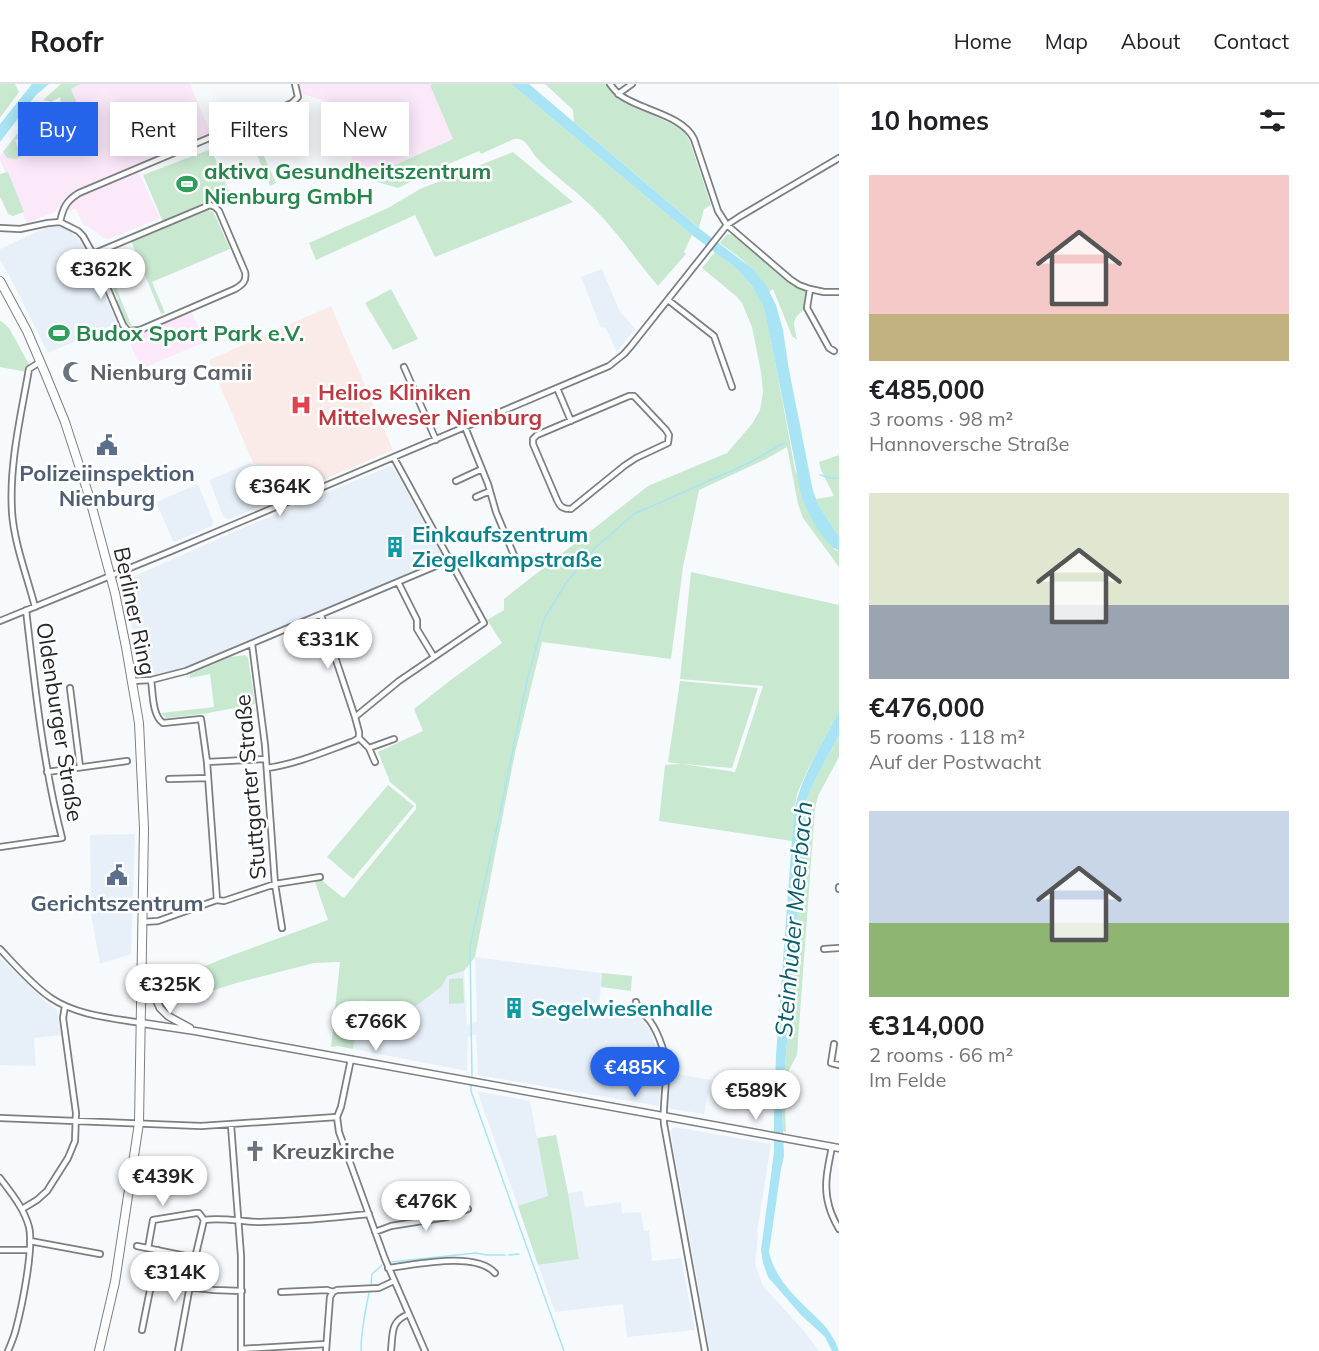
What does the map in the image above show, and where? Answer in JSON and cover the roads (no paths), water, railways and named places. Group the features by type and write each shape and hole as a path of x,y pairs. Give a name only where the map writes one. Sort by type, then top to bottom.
{"main road":[{"name":"Berliner Ring","path":"0,281 40,361 68,432 89,496 112,576 139,723 144,819 139,1123 115,1282 99,1351"}],"street":[{"path":"60,222 65,206 79,193 292,103 298,97 295,84"},
{"path":"609,84 618,94 688,129 694,139 718,211 727,225 790,279 810,289 839,292"},
{"path":"618,94 632,84"},
{"path":"0,621 601,370 616,361 631,346 727,225 839,158"},
{"path":"0,228 20,229 60,222 78,231 87,242 123,325 128,331 140,330 236,289 243,284 246,277 219,211 210,205 93,254"},
{"path":"810,289 807,308 829,348 834,351"},
{"path":"668,300 714,336 732,387"},
{"path":"35,607 16,535 11,490 29,369 40,361"},
{"path":"404,368 436,440"},
{"path":"557,388 571,421"},
{"path":"629,396 634,396 666,430 669,439 665,446 636,458 624,466 571,508 564,508 557,500 533,444 533,439 537,435 571,421 629,396"},
{"path":"465,427 516,560"},
{"path":"355,717 399,681 484,623 394,458"},
{"path":"456,481 482,469"},
{"path":"476,497 490,491"},
{"path":"132,681 151,680 186,671 450,560"},
{"path":"398,582 417,620 417,629 434,657"},
{"name":"Oldenburger Straße","path":"0,847 62,838 47,772 26,610"},
{"path":"321,615 355,717 359,738 369,748 375,762"},
{"name":"Stuttgarter Straße","path":"252,644 267,768 275,884 282,928"},
{"path":"151,680 155,710 159,720 164,723 201,719 207,762 217,900"},
{"path":"70,688 80,767"},
{"path":"267,768 305,758 359,738"},
{"path":"369,748 394,739"},
{"path":"207,762 266,759"},
{"path":"47,772 126,760"},
{"path":"169,779 208,778"},
{"path":"143,922 158,921 217,900 224,901 275,884 320,877"},
{"path":"824,949 839,948"},
{"path":"0,949 49,997 65,1006 95,1015 351,1059 835,1148 826,1182 826,1192 828,1205 839,1229"},
{"name":"Berliner Ring","path":"142,968 160,1008 168,1016 195,1031"},
{"path":"636,1002 639,1010 655,1028 665,1054 667,1079 663,1116 705,1351"},
{"path":"22,1209 44,1195 74,1146 76,1120 63,1018 65,1006"},
{"path":"834,1044 831,1064 839,1065"},
{"path":"351,1059 337,1117 339,1132 388,1268 425,1351"},
{"path":"0,1118 201,1126 337,1117"},
{"path":"231,1125 239,1221 242,1292 241,1350 326,1344"},
{"path":"0,1178 22,1209 29,1228 30,1241 26,1281 16,1331 8,1351"},
{"path":"375,1232 391,1226 447,1217 468,1209"},
{"path":"148,1248 153,1220 196,1213 199,1213 204,1220 178,1351"},
{"path":"204,1220 294,1221 369,1214"},
{"path":"30,1241 100,1254"},
{"path":"137,1246 195,1258"},
{"path":"0,1250 29,1250"},
{"path":"142,1330 158,1250"},
{"path":"388,1268 465,1261 480,1264 495,1273"},
{"path":"281,1292 327,1290 333,1292 379,1288 394,1281"},
{"path":"189,1287 242,1292"},
{"path":"326,1351 330,1297 333,1292"},
{"path":"391,1351 395,1322 409,1314"}],"water":[{"path":"32,84 49,84 31,102 18,102 18,118 0,142 0,124"},
{"path":"511,84 529,84 700,229 753,269 766,285 776,305 783,330 813,491 818,504 839,537 839,551 822,535 802,499 764,308 752,286 737,269 692,235"},
{"name":"Steinhuder Meerbach","path":"839,711 839,735 806,801 782,1106 784,1156 769,1252 776,1270 786,1285 831,1334 839,1351 832,1351 825,1337 801,1315 768,1277 761,1250 774,1152 776,1055 794,812 807,773"}],"waterway":[{"path":"472,1078 470,946 528,676 544,619 566,583 595,548 634,514 747,464 784,443"},
{"path":"820,475 839,478"},
{"path":"471,1083 471,1091 564,1351"},
{"path":"391,1262 476,1253 505,1255"},
{"path":"509,1255 519,1254"},
{"path":"371,1284 372,1274 382,1265"},
{"path":"361,1351 362,1329 369,1293"}],"place":[{"name":"aktiva Gesundheitszentrum Nienburg GmbH","path":"187,184"},
{"name":"Budox Sport Park e.V.","path":"59,333"},
{"name":"Nienburg Camii","path":"73,372"},
{"name":"Helios Kliniken Mittelweser Nienburg","path":"301,405"},
{"name":"Polizeiinspektion Nienburg","path":"107,445"},
{"name":"Einkaufszentrum Ziegelkampstraße","path":"395,547"},
{"name":"Gerichtszentrum","path":"117,875"},
{"name":"Segelwiesenhalle","path":"514,1008"},
{"name":"Kreuzkirche","path":"255,1151"}]}
